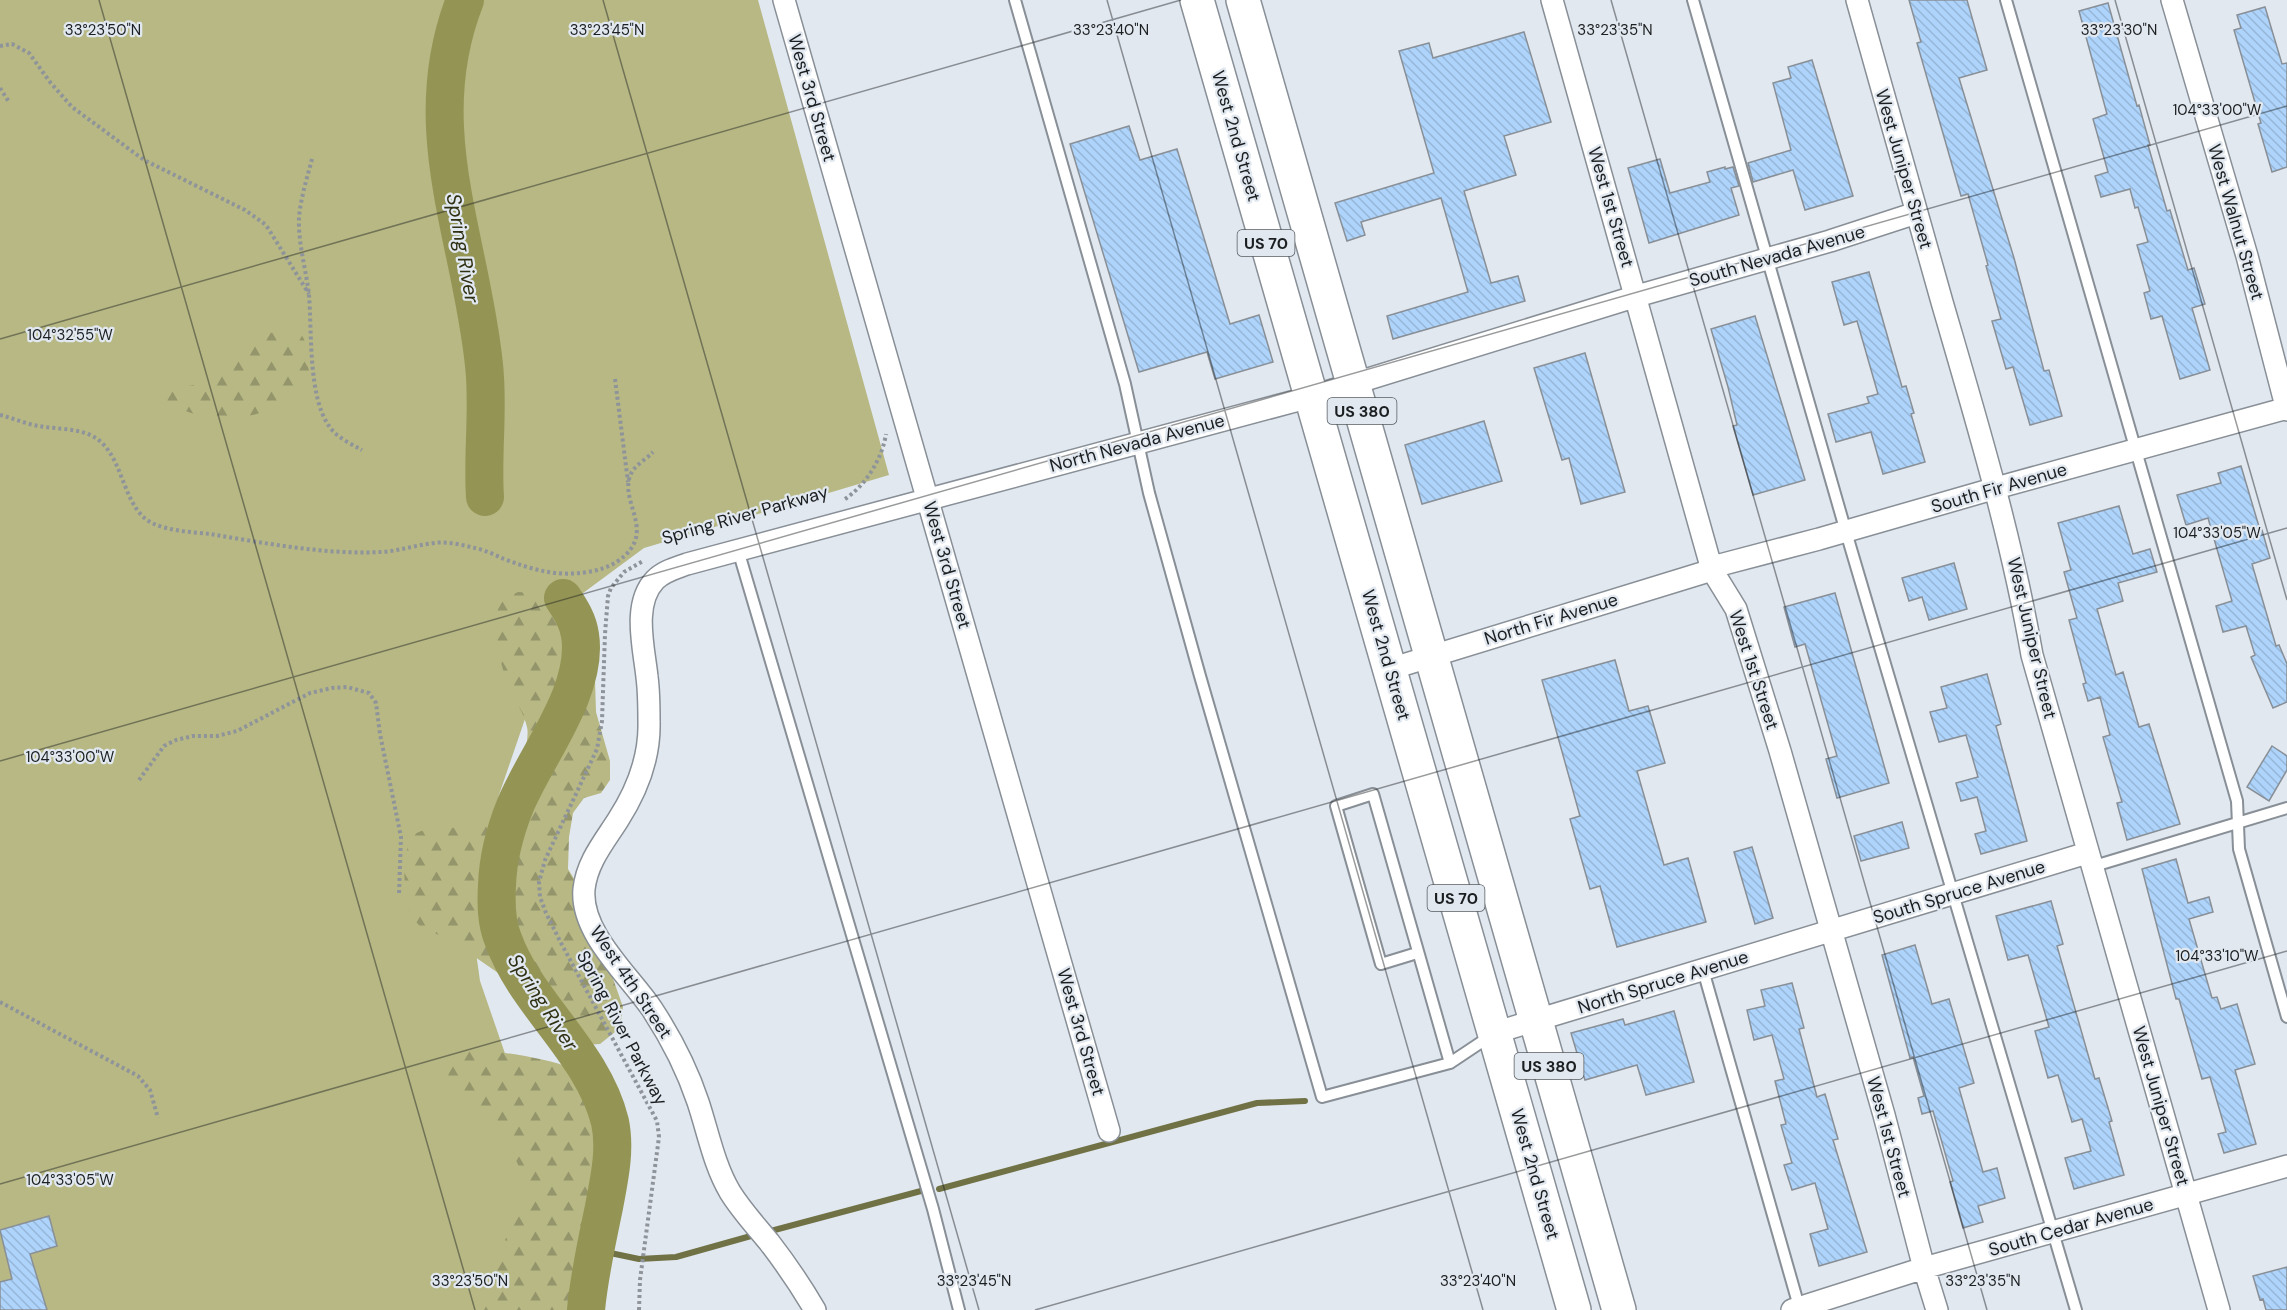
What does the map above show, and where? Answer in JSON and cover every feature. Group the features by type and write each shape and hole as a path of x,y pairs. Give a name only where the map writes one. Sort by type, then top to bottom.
{"main road":[{"name":"West 2nd Street","path":"1197,0 1574,1310"},
{"name":"US 380","path":"1243,0 1618,1310"}],"street":[{"name":"West 3rd Street","path":"784,0 1109,1131"},
{"name":"West 1st Street","path":"1552,0 1637,296 1712,570 1736,609 1780,751 1937,1310"},
{"name":"West Juniper Street","path":"1857,0 1996,488 2020,586 2032,655 2219,1310"},
{"name":"West Walnut Street","path":"2172,0 2247,255 2287,409"},
{"name":"South Nevada Avenue","path":"1637,296 1916,213"},
{"name":"North Nevada Avenue","path":"646,595 653,582 671,569 1354,384 1637,296"},
{"name":"South Fir Avenue","path":"1712,570 1716,566 2287,409"},
{"name":"North Fir Avenue","path":"1390,669 1712,570"},
{"name":"West 4th Street","path":"646,595 642,617 650,728 646,752 632,796 590,866 584,890 587,915 596,936 651,1008 674,1045 697,1100 718,1166 731,1193 791,1271 814,1310"},
{"name":"South Spruce Avenue","path":"1831,931 1952,894 2089,860"},
{"name":"North Spruce Avenue","path":"1494,1033 1831,931"},
{"name":"South Cedar Avenue","path":"1797,1309 1924,1268 2186,1193 2287,1167"}],"lane":[{"path":"1015,0 1125,384 1149,493 1200,676 1322,1097 1450,1063 1494,1033"},
{"path":"1693,0 1846,532 2076,1310"},
{"path":"2006,0 2238,801 2239,849 2287,1017"},
{"path":"738,550 930,1198 959,1310"},
{"path":"1417,953 1381,964 1336,806 1373,794 1450,1063"},
{"path":"2089,860 2287,808"},
{"path":"1703,970 1797,1309"}],"path":[{"path":"0,46 12,44 29,53 50,82 72,106 144,160 245,210 266,225 309,294"},
{"path":"0,88 9,102"},
{"path":"312,159 299,218 300,247 309,294 317,398 329,426 344,440 362,450"},
{"path":"0,414 38,426 70,429 92,435 104,444 119,468 139,514 152,524 250,541 331,550 380,552 435,543 451,543 478,549 519,565 548,573 571,574 602,569 618,561 634,545 638,528 628,482 615,379"},
{"name":"Spring River Parkway","path":"841,502 853,494 870,473 886,436 886,428"},
{"path":"628,482 634,470 653,452"},
{"name":"Spring River Parkway","path":"639,1310 642,1265 659,1145 657,1121 546,913 540,897 539,882 545,860 597,749 603,721 608,596 611,588 624,572 645,560"},
{"path":"140,780 164,746 176,740 193,736 217,736 237,731 310,693 332,687 347,687 369,693 376,703 401,837 399,894"},
{"path":"0,1002 138,1076 150,1090 158,1118"}],"green space":[{"path":"0,0 758,0 889,475 644,548 579,596 525,719 467,888 480,981 550,1184 542,1310 0,1310"},
{"path":"282,330 297,330 306,346 308,377 303,389 292,398 262,412 234,418 205,417 191,413 165,399 168,390 213,381 233,367 246,343"},
{"path":"518,592 539,593 552,601 562,616 562,627 572,655 588,666 595,680 596,712 610,761 610,780 601,793 584,798 573,813 569,837 568,869 589,903 623,1007 620,1028 600,1044 585,1045 569,1029 556,1010 524,991 452,941 421,927 410,916 405,896 404,858 412,836 434,828 470,827 494,819 508,803 517,782 528,734 524,717 504,671 495,627 499,606 506,598"},
{"path":"475,1049 537,1058 570,1068 598,1088 616,1118 623,1146 620,1181 612,1202 584,1233 580,1241 577,1258 577,1310 477,1310 526,1191 522,1174 512,1152 499,1132 488,1118 461,1098 449,1085 448,1077 451,1066 459,1053"}],"building":[{"path":"1909,0 1967,0 1987,70 1959,78 2014,258 2044,371 2049,370 2062,416 2030,425 2013,367 2006,369 1992,321 2001,319 1986,266 1988,265 1968,194 1961,196 1917,43 1921,42"},
{"path":"2108,3 2137,106 2139,105 2167,211 2170,210 2188,270 2194,268 2205,304 2192,308 2210,370 2180,379 2162,316 2151,319 2144,293 2150,291 2137,245 2148,242 2138,207 2135,208 2130,189 2101,197 2095,176 2108,172 2093,119 2107,114 2079,11"},
{"path":"2265,7 2282,64 2287,63 2287,167 2272,172 2258,124 2261,123 2234,30 2241,28 2237,15"},
{"path":"1524,32 1551,122 1504,136 1516,175 1464,191 1491,283 1518,276 1525,301 1393,339 1387,316 1468,292 1441,198 1361,222 1365,235 1347,241 1335,203 1434,173 1399,51 1429,43 1433,58"},
{"path":"1812,60 1853,196 1805,210 1793,170 1753,182 1748,163 1791,150 1773,83 1791,78 1788,67"},
{"path":"1129,126 1140,160 1177,149 1230,324 1259,315 1273,362 1215,379 1207,352 1139,372 1070,144"},
{"path":"1660,159 1670,193 1710,182 1707,172 1733,167 1739,186 1731,188 1739,215 1649,243 1628,168"},
{"path":"1869,272 1902,387 1906,386 1914,413 1911,414 1925,462 1883,474 1871,432 1836,442 1828,414 1869,403 1867,397 1878,394 1857,321 1844,325 1832,282"},
{"path":"1755,316 1805,480 1753,495 1733,426 1737,425 1711,329"},
{"path":"1585,353 1625,492 1581,504 1569,458 1562,460 1534,368"},
{"path":"1484,421 1502,481 1422,504 1405,445"},
{"path":"2241,466 2270,558 2252,564 2276,646 2279,645 2287,664 2287,702 2273,708 2251,657 2255,655 2246,626 2223,632 2216,606 2232,601 2208,518 2186,525 2177,495 2221,483 2218,473"},
{"path":"2119,506 2133,554 2150,549 2157,572 2118,583 2123,601 2097,609 2116,675 2123,672 2139,727 2149,724 2180,824 2127,840 2117,803 2122,802 2103,737 2110,735 2100,697 2088,701 2083,684 2086,683 2069,620 2077,618 2064,572 2071,570 2058,523"},
{"path":"1954,563 1967,609 1929,620 1922,597 1909,601 1902,578"},
{"path":"1835,593 1889,783 1837,798 1826,759 1837,756 1805,644 1795,647 1784,607"},
{"path":"1615,660 1629,711 1648,706 1665,763 1637,771 1664,865 1688,858 1706,922 1617,947 1600,886 1590,889 1570,819 1580,816 1542,680"},
{"path":"1987,674 2001,724 1996,726 2027,841 1981,854 1975,834 1986,831 1977,797 1961,801 1956,783 1978,777 1966,735 1939,742 1930,712 1947,708 1941,687"},
{"path":"2272,746 2287,756 2287,770 2269,801 2247,787"},
{"path":"1902,822 1909,848 1861,861 1854,836"},
{"path":"1752,847 1773,918 1755,924 1734,852"},
{"path":"2176,859 2188,903 2209,897 2213,912 2189,919 2212,998 2217,997 2221,1009 2237,1004 2255,1064 2235,1070 2256,1144 2224,1153 2218,1134 2226,1132 2210,1077 2202,1079 2179,999 2176,999 2142,869"},
{"path":"2051,901 2063,944 2057,946 2095,1079 2099,1078 2112,1121 2109,1122 2124,1175 2074,1189 2065,1158 2091,1151 2082,1119 2072,1122 2058,1075 2048,1078 2035,1031 2049,1027 2028,955 2008,960 1996,916"},
{"path":"1915,945 1932,1004 1949,999 1974,1083 1959,1088 1983,1172 1997,1168 2005,1198 1978,1206 1983,1222 1963,1228 1950,1182 1953,1181 1933,1111 1922,1114 1918,1098 1924,1096 1913,1057 1910,1058 1882,955"},
{"path":"1792,983 1804,1028 1799,1029 1817,1097 1825,1094 1838,1139 1833,1140 1867,1252 1819,1266 1810,1234 1828,1229 1815,1183 1792,1190 1784,1165 1792,1163 1781,1125 1786,1124 1775,1081 1784,1079 1772,1035 1754,1040 1747,1010 1765,1006 1761,990"},
{"path":"1674,1011 1694,1082 1646,1095 1637,1065 1585,1080 1571,1033 1623,1019 1625,1025"},
{"path":"49,1216 57,1246 30,1254 47,1310 0,1310 0,1282 12,1279 0,1230"},
{"path":"2287,1267 2287,1310 2266,1310 2263,1299 2260,1300 2253,1276"}],"waterway":[{"name":"Spring River","path":"465,0 451,47 445,93 446,138 451,182 484,365 485,497"},
{"name":"Spring River","path":"563,598 576,620 580,635 581,656 577,678 559,722 511,815 499,865 497,906 501,933 514,963 589,1073 610,1122 611,1165 586,1310"},
{"path":"939,1189 1257,1103 1305,1101"},
{"path":"767,1232 921,1191"},
{"path":"596,1250 639,1259 676,1257 758,1234"}]}
